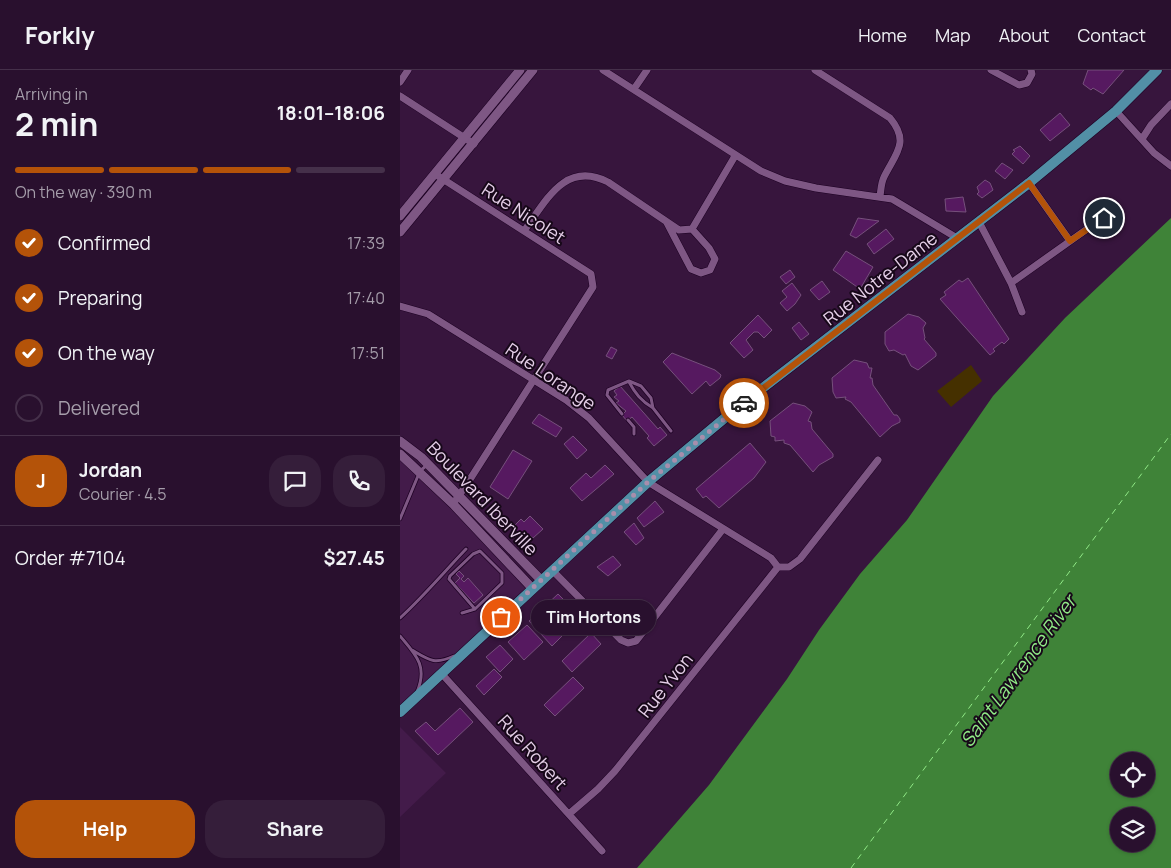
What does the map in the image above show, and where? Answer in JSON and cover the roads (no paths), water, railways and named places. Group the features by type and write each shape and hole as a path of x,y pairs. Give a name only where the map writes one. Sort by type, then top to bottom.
{"main road":[{"name":"Rue Notre-Dame","path":"400,712 648,482 738,407 1029,183 1116,111 1156,70"}],"street":[{"path":"400,82 408,70"},
{"path":"400,216 520,70"},
{"path":"400,232 533,70"},
{"path":"603,70 735,156 785,181 834,191 892,199 958,238"},
{"path":"634,89 647,70"},
{"path":"815,70 824,72 890,118 897,126 901,138 900,148 883,180 880,196"},
{"path":"991,70 1019,86 1027,84 1032,74 1031,70"},
{"path":"400,96 474,144"},
{"path":"1142,139 1151,124 1171,104"},
{"path":"1116,111 1154,152 1171,166"},
{"path":"692,229 735,156"},
{"name":"Rue Nicolet","path":"435,174 591,274 593,287 534,380"},
{"path":"524,231 560,186 568,179 582,175 596,176 608,182 679,230 692,229"},
{"path":"1029,183 1070,241"},
{"path":"1011,283 1104,218"},
{"path":"667,222 691,269 702,273 710,270 715,259 709,248 692,229"},
{"path":"979,222 1011,283 1022,312"},
{"name":"Rue Lorange","path":"400,306 428,314 534,380 589,418 648,482 771,558 778,567"},
{"path":"453,504 534,380"},
{"name":"Boulevard Iberville","path":"400,441 429,464 541,580"},
{"name":"Boulevard Iberville","path":"400,454 453,504 532,588"},
{"path":"778,567 789,567 800,559 878,460"},
{"path":"552,570 621,640 628,643 636,641 723,529"},
{"name":"Rue Yvon","path":"569,814 598,789 619,766 778,567"},
{"name":"Rue Robert","path":"441,673 602,851"}],"lane":[{"path":"629,380 641,386 651,398 653,408"},
{"path":"629,380 635,392 644,403 653,408 671,431"},
{"path":"622,414 607,395 608,390 629,380"},
{"path":"628,420 634,426 634,434"},
{"path":"400,519 420,471 429,464"},
{"path":"400,618 431,589 439,576 466,549"},
{"path":"462,613 474,609 502,584 502,576 480,551 468,558 449,579 474,609"},
{"path":"463,552 468,558"},
{"path":"400,636 411,649 422,672 421,682 414,699"},
{"path":"411,649 427,658 441,662 464,652"}],"water":[{"name":"Saint Lawrence River","path":"1171,218 1171,868 637,868 709,785 787,679 819,630 860,574 907,520 993,396 1065,318"}],"place":[{"name":"Tim Hortons","path":"501,617"}]}
